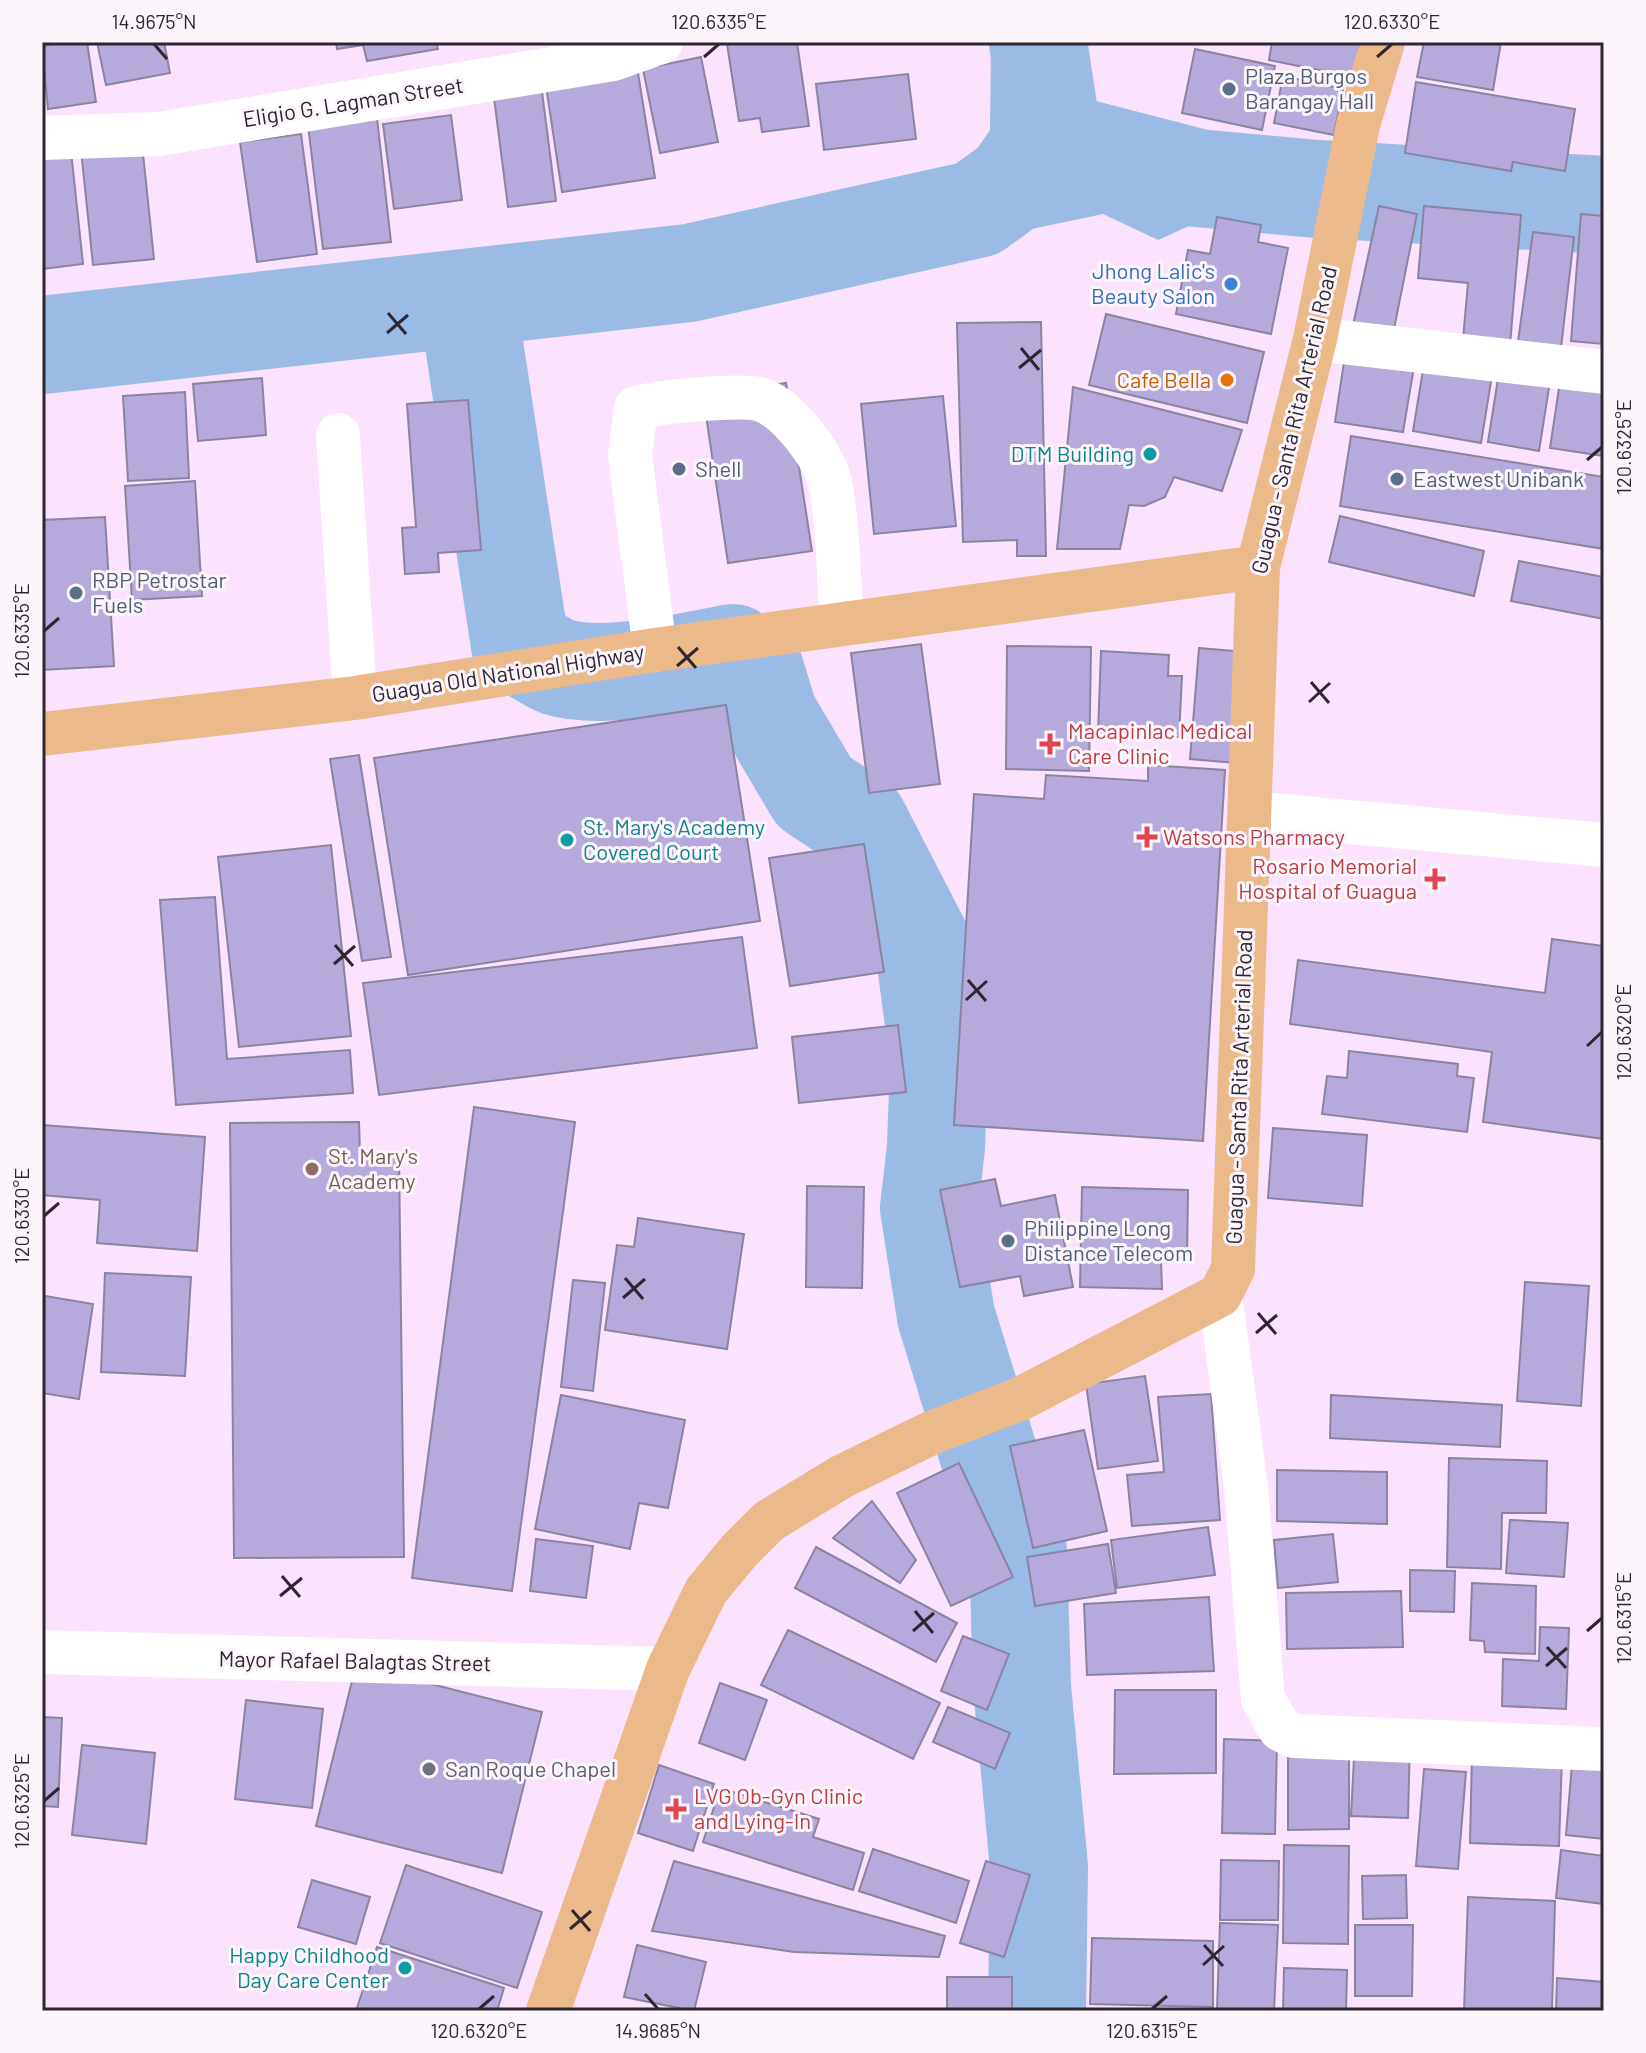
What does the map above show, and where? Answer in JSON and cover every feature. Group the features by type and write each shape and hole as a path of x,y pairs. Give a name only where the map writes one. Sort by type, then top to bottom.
{"main road":[{"name":"Guagua - Santa Rita Arterial Road","path":"1220,1295 1233,1269 1258,567 1315,339 1358,125 1383,42"},
{"name":"Guagua Old National Highway","path":"42,734 355,698 842,623 1258,567"},
{"path":"548,2011 668,1669 706,1591 769,1521 841,1477 931,1433 1020,1399 1220,1295"}],"street":[{"name":"Eligio G. Lagman Street","path":"42,138 159,134 613,59 661,42"},
{"path":"1315,339 1604,372"},
{"path":"640,653 630,455 636,408 666,400 760,398 791,419 811,444 830,480 842,623"},
{"path":"338,435 355,698"},
{"path":"1249,813 1604,845"},
{"path":"1220,1295 1246,1486 1263,1699 1280,1729 1294,1736 1604,1749"},
{"name":"Mayor Rafael Balagtas Street","path":"42,1652 668,1669"}],"water":[{"path":"991,42 1087,42 1096,101 1297,153 1297,206 1206,195 1189,226 1158,240 1103,214 1007,234 912,244 990,130"}],"building":[{"path":"87,42 96,102 48,109 42,46"},
{"path":"97,42 164,42 170,73 106,85"},
{"path":"336,42 436,42 438,49 367,61 363,45 337,49"},
{"path":"797,42 809,126 762,132 760,118 739,121 727,44"},
{"path":"1272,42 1360,42 1353,77 1269,60"},
{"path":"1424,42 1501,42 1493,90 1417,77"},
{"name":"Plaza Burgos Barangay Hall","path":"1195,49 1275,66 1262,130 1182,113"},
{"path":"701,57 718,142 660,153 643,69"},
{"path":"638,73 655,178 562,192 546,86"},
{"path":"908,74 916,139 824,150 816,84"},
{"path":"1283,76 1343,89 1334,135 1274,123"},
{"path":"1416,82 1575,109 1565,171 1513,162 1511,171 1405,153"},
{"path":"541,84 556,201 508,207 493,90"},
{"path":"451,115 462,200 394,209 383,124"},
{"path":"377,118 391,242 323,249 308,125"},
{"path":"301,134 317,254 257,262 240,142"},
{"path":"142,144 154,259 93,265 81,150"},
{"path":"71,151 83,264 42,269 42,153"},
{"path":"1379,206 1417,214 1393,334 1353,325"},
{"path":"1424,206 1521,215 1510,345 1463,339 1468,283 1418,278"},
{"path":"1581,214 1604,216 1604,344 1571,341"},
{"name":"Jhong Lalic's Beauty Salon","path":"1217,217 1261,225 1258,242 1288,248 1271,334 1176,314 1188,250 1210,254"},
{"path":"1533,232 1574,237 1560,356 1517,349"},
{"path":"1106,314 1264,352 1247,423 1089,385"},
{"path":"1041,322 1046,556 1017,556 1017,540 963,542 957,323"},
{"path":"1346,349 1415,361 1403,432 1335,422"},
{"path":"1425,358 1493,369 1481,443 1413,431"},
{"path":"1500,366 1551,375 1539,451 1488,442"},
{"path":"1561,375 1604,381 1604,456 1550,448"},
{"path":"262,378 266,435 198,441 193,384"},
{"name":"Shell","path":"786,383 812,551 728,563 703,395"},
{"name":"DTM Building","path":"1073,387 1242,430 1222,491 1174,477 1165,497 1144,506 1129,505 1120,549 1057,549"},
{"path":"185,392 189,478 128,481 123,396"},
{"path":"943,396 956,526 874,534 861,404"},
{"path":"468,400 481,550 438,553 439,572 405,574 402,528 416,527 407,404"},
{"path":"1351,436 1604,477 1604,549 1340,506"},
{"path":"195,481 202,596 132,600 125,486"},
{"path":"1340,516 1484,551 1474,596 1329,562"},
{"name":"RBP Petrostar Fuels","path":"105,517 114,666 42,670 42,520"},
{"path":"1519,561 1604,577 1604,619 1511,601"},
{"path":"921,644 940,784 869,793 851,653"},
{"path":"1007,646 1091,647 1089,771 1006,769"},
{"path":"1199,648 1245,652 1236,763 1190,759"},
{"path":"1101,651 1169,655 1168,676 1182,676 1179,737 1098,733"},
{"name":"St. Mary's Academy Covered Court","path":"726,705 760,921 408,975 374,758"},
{"path":"359,755 391,957 362,961 330,759"},
{"path":"1148,765 1225,770 1203,1141 954,1125 974,794 1044,799 1046,775 1148,781"},
{"path":"864,844 884,972 790,986 769,858"},
{"path":"331,845 351,1036 239,1047 218,857"},
{"path":"215,897 227,1059 350,1050 353,1093 176,1105 160,900"},
{"path":"742,937 757,1048 379,1095 363,983"},
{"path":"1552,939 1604,946 1604,1139 1483,1122 1492,1052 1290,1024 1298,960 1545,993"},
{"path":"898,1025 906,1092 799,1103 792,1037"},
{"path":"1349,1051 1458,1064 1457,1076 1474,1078 1467,1132 1322,1114 1327,1076 1347,1078"},
{"path":"474,1107 575,1122 512,1591 412,1578"},
{"path":"359,1122 360,1155 399,1155 404,1557 234,1558 230,1123"},
{"path":"42,1125 205,1137 197,1251 97,1243 100,1200 42,1195"},
{"path":"1273,1128 1367,1135 1362,1206 1268,1198"},
{"name":"Philippine Long Distance Telecom","path":"995,1179 1001,1206 1055,1195 1073,1287 1024,1296 1020,1276 960,1287 940,1190"},
{"path":"807,1186 864,1187 862,1288 806,1287"},
{"path":"1082,1187 1188,1190 1187,1261 1161,1261 1162,1289 1080,1287"},
{"path":"638,1218 744,1234 727,1349 605,1330 617,1245 634,1247"},
{"path":"105,1273 191,1277 185,1376 101,1372"},
{"path":"573,1280 605,1283 593,1391 561,1387"},
{"path":"1525,1282 1589,1286 1581,1406 1517,1401"},
{"path":"45,1296 93,1304 79,1399 42,1393"},
{"path":"1145,1376 1158,1461 1098,1469 1086,1384"},
{"path":"1211,1394 1220,1520 1132,1526 1127,1475 1164,1472 1158,1397"},
{"path":"561,1395 685,1420 668,1508 639,1503 630,1549 535,1529"},
{"path":"1331,1395 1502,1405 1500,1447 1330,1438"},
{"path":"1084,1430 1107,1531 1033,1548 1010,1446"},
{"path":"1449,1458 1547,1461 1546,1513 1502,1513 1501,1569 1447,1567"},
{"path":"959,1463 1013,1577 951,1606 897,1493"},
{"path":"1277,1470 1387,1472 1387,1524 1277,1521"},
{"path":"872,1501 916,1560 900,1583 833,1538"},
{"path":"1510,1520 1568,1523 1564,1577 1506,1573"},
{"path":"1208,1527 1215,1575 1117,1588 1111,1540"},
{"path":"1333,1534 1338,1582 1278,1588 1274,1540"},
{"path":"536,1539 593,1546 586,1598 530,1591"},
{"path":"1108,1544 1116,1593 1035,1606 1027,1557"},
{"path":"816,1547 957,1623 936,1662 795,1588"},
{"path":"1410,1570 1455,1571 1454,1612 1410,1611"},
{"path":"1472,1583 1536,1586 1535,1654 1485,1652 1484,1641 1470,1640"},
{"path":"1401,1591 1403,1647 1287,1649 1286,1593"},
{"path":"1209,1597 1214,1671 1087,1675 1084,1604"},
{"path":"1540,1627 1569,1628 1566,1709 1502,1706 1503,1659 1539,1661"},
{"path":"788,1630 940,1703 913,1759 761,1685"},
{"path":"963,1636 1009,1654 987,1710 941,1691"},
{"name":"San Roque Chapel","path":"356,1665 542,1712 502,1873 316,1826"},
{"path":"720,1683 767,1700 745,1760 699,1743"},
{"path":"1115,1690 1216,1690 1216,1773 1114,1774"},
{"path":"246,1700 323,1709 312,1808 235,1799"},
{"path":"948,1707 1010,1733 995,1769 933,1742"},
{"path":"42,1717 62,1718 58,1807 42,1806"},
{"path":"1224,1739 1277,1741 1275,1834 1222,1833"},
{"path":"1355,1739 1410,1741 1408,1818 1351,1816"},
{"path":"82,1745 155,1753 146,1844 72,1835"},
{"path":"1472,1753 1562,1756 1559,1846 1470,1843"},
{"path":"1573,1753 1604,1756 1604,1839 1566,1835"},
{"path":"1349,1756 1349,1829 1288,1830 1288,1757"},
{"name":"LVG Ob-Gyn Clinic and Lying-In","path":"659,1765 714,1784 693,1851 638,1833"},
{"path":"1424,1769 1466,1772 1458,1869 1416,1866"},
{"path":"720,1788 819,1819 813,1837 864,1853 853,1890 703,1842"},
{"path":"1284,1845 1349,1846 1348,1944 1283,1943"},
{"path":"873,1849 969,1881 956,1923 859,1891"},
{"path":"1561,1850 1604,1856 1604,1904 1556,1898"},
{"path":"1221,1860 1279,1861 1278,1920 1220,1920"},
{"path":"674,1861 945,1936 939,1957 794,1952 652,1931"},
{"path":"986,1861 1030,1875 1004,1957 960,1943"},
{"path":"406,1865 542,1912 517,1988 380,1943"},
{"path":"1406,1875 1407,1918 1363,1919 1362,1876"},
{"path":"312,1880 370,1897 356,1944 298,1927"},
{"path":"1468,1897 1555,1901 1552,2011 1464,2011"},
{"path":"1220,1923 1278,1925 1274,2011 1217,2009"},
{"path":"1355,1925 1413,1925 1412,1996 1355,1996"},
{"path":"1092,1938 1213,1941 1213,2007 1090,2004"},
{"path":"637,1945 706,1962 694,2011 624,1997"},
{"name":"Happy Childhood Day Care Center","path":"377,1947 504,1988 497,2011 356,2011"},
{"path":"1284,1968 1347,1970 1346,2011 1283,2011"},
{"path":"947,1977 1012,1977 1012,2011 947,2011"},
{"path":"1557,1978 1604,1982 1604,2011 1556,2011"}],"waterway":[{"path":"42,345 689,273 977,209 1032,169 1052,133 1038,42"},
{"path":"1164,175 1317,189 1604,205"},
{"path":"467,298 520,645 558,667 598,672 645,669 733,653 755,670 769,716 814,792 859,822 924,948 939,1061 936,1147 929,1208 946,1316 1018,1550 1022,1687 1039,1867 1037,2011"}],"place":[{"name":"Plaza Burgos Barangay Hall","path":"1229,89"},
{"name":"Jhong Lalic's Beauty Salon","path":"1231,284"},
{"name":"Cafe Bella","path":"1227,380"},
{"name":"DTM Building","path":"1150,454"},
{"name":"Shell","path":"679,469"},
{"name":"Eastwest Unibank","path":"1397,479"},
{"name":"RBP Petrostar Fuels","path":"76,593"},
{"name":"Macapinlac Medical Care Clinic","path":"1050,744"},
{"name":"Watsons Pharmacy","path":"1147,837"},
{"name":"St. Mary's Academy Covered Court","path":"567,840"},
{"name":"Rosario Memorial Hospital of Guagua","path":"1435,879"},
{"name":"St. Mary's Academy","path":"312,1169"},
{"name":"Philippine Long Distance Telecom","path":"1008,1241"},
{"name":"San Roque Chapel","path":"429,1769"},
{"name":"LVG Ob-Gyn Clinic and Lying-In","path":"676,1809"},
{"name":"Happy Childhood Day Care Center","path":"405,1968"}]}
